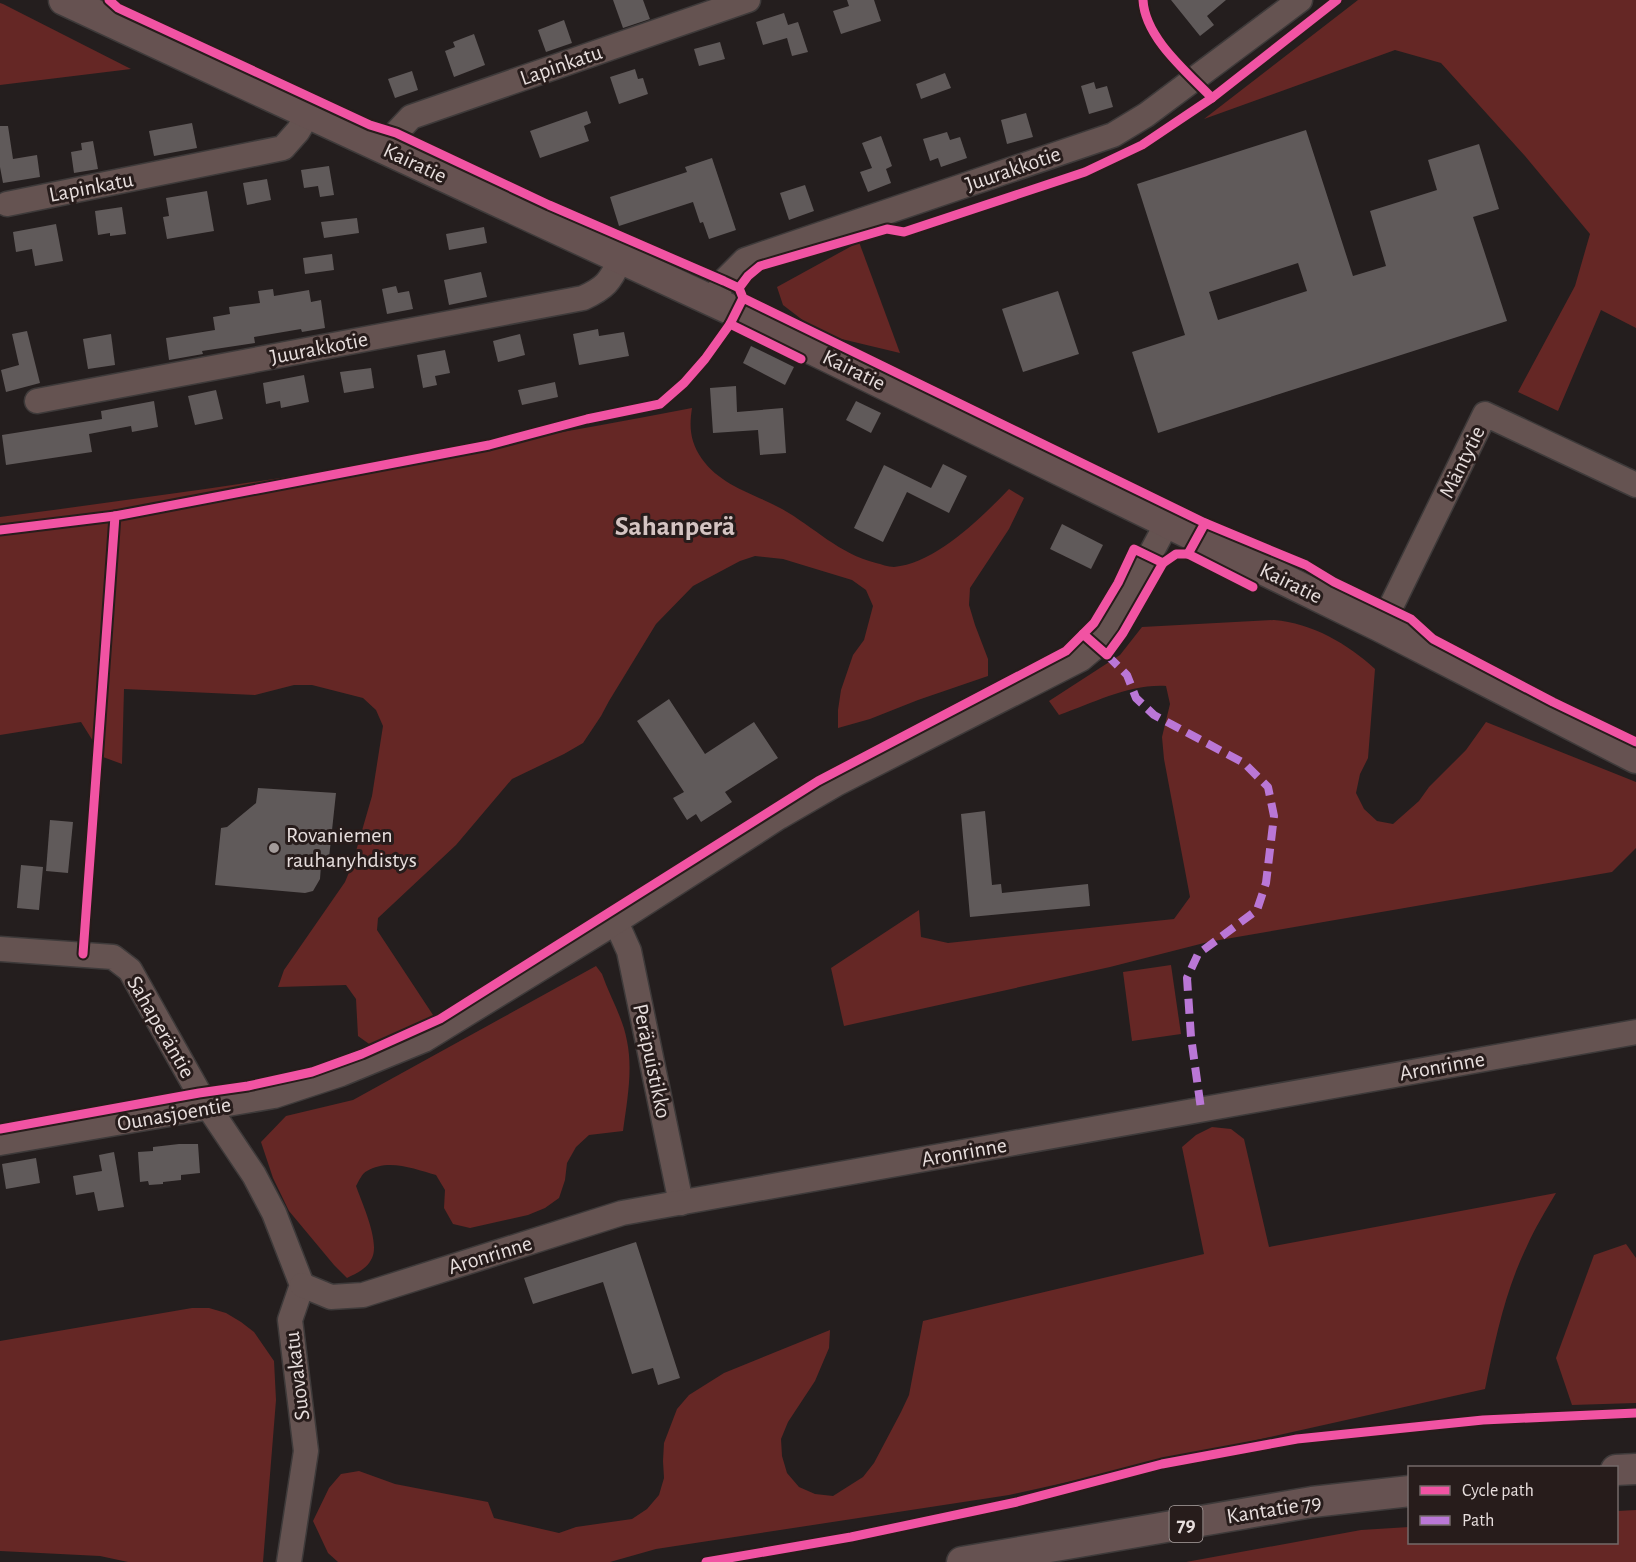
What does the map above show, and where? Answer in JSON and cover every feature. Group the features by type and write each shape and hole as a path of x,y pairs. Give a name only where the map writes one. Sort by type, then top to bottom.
{"main road":[{"name":"Kairatie","path":"71,1 712,302 1381,627 1636,758"},
{"path":"1618,1470 1636,1469"},
{"name":"Kantatie 79","path":"962,1562 1312,1502 1408,1491"}],"street":[{"name":"Lapinkatu","path":"388,150 396,133 411,117 748,0"},
{"name":"Juurakkotie","path":"712,302 724,281 745,260 1113,135 1146,115 1300,0"},
{"name":"Lapinkatu","path":"7,204 283,148 298,131 308,114"},
{"name":"Juurakkotie","path":"37,401 583,298 600,290 611,279 620,260"},
{"name":"Mäntytie","path":"1381,627 1485,414 1636,485"},
{"name":"Ounasjoentie","path":"0,1143 274,1096 341,1074 424,1040 779,817 836,784 1081,659 1106,638 1167,523"},
{"name":"Peräpuistikko","path":"615,922 629,951 681,1203"},
{"name":"Sahaperäntie","path":"0,949 113,957 130,970 208,1106"},
{"name":"Aronrinne","path":"302,1285 331,1297 363,1295 622,1213 1636,1032"},
{"path":"208,1106 254,1175 274,1213 302,1285"},
{"name":"Suovakatu","path":"289,1562 306,1451 290,1320 302,1285"}],"shaded area":[{"path":"1358,0 1636,0 1636,328 1601,310 1558,411 1518,392 1575,286 1590,234 1525,156 1441,63 1395,50 1204,119"},
{"path":"0,3 3,4 131,69 0,85"},
{"path":"859,242 900,353 829,336 813,328 783,305 777,287"},
{"path":"692,408 691,428 695,447 702,459 719,476 794,516 850,553 885,565 894,567 910,564 941,548 985,513 1009,489 1024,498 1009,529 970,588 969,605 988,659 988,676 870,719 838,728 841,690 853,655 864,640 873,606 866,590 852,580 783,559 755,556 740,561 693,586 656,624 583,743 512,779 456,845 378,918 377,930 435,1018 389,1043 372,1046 358,1036 356,999 346,985 278,987 284,970 345,882 352,865 372,796 383,726 376,710 363,698 312,685 294,685 255,695 124,689 122,764 103,757 81,722 0,735 0,517 347,468"},
{"path":"1274,620 1302,625 1329,636 1353,651 1375,669 1368,758 1360,774 1356,793 1364,809 1377,821 1393,824 1419,801 1429,787 1466,750 1486,722 1636,782 1636,848 1612,872 1208,942 1110,967 844,1026 831,968 919,910 921,937 948,943 1174,919 1190,897 1164,759 1162,737 1170,704 1166,686 1125,691 1059,715 1049,701 1120,655 1142,627"},
{"path":"1171,965 1181,1034 1132,1041 1123,972"},
{"path":"596,966 602,974 619,1016 629,1052 628,1097 623,1131 589,1135 576,1147 567,1163 565,1180 559,1198 545,1208 528,1215 470,1228 453,1224 444,1208 445,1190 436,1175 393,1165 375,1167 367,1171 356,1186 369,1222 374,1251 367,1265 347,1278 289,1211 273,1178 261,1142 286,1116 353,1100"},
{"path":"1212,1127 1231,1129 1244,1139 1269,1247 1556,1193 1519,1263 1497,1334 1485,1389 1009,1495 656,1549 610,1562 338,1562 328,1553 313,1521 329,1488 341,1474 359,1471 395,1484 488,1502 494,1518 559,1533 576,1527 632,1519 647,1509 659,1495 664,1478 664,1443 677,1409 689,1395 724,1373 830,1330 829,1348 815,1381 788,1422 781,1439 782,1456 787,1473 799,1487 815,1494 833,1496 863,1477 874,1463 901,1412 909,1395 923,1321 1204,1254 1182,1147 1196,1135"},
{"path":"1626,1244 1636,1258 1636,1403 1572,1405 1556,1358 1594,1255"},
{"path":"192,1308 209,1308 226,1313 241,1322 254,1332 274,1361 276,1400 263,1562 128,1562 100,1556 0,1551 0,1341"},
{"path":"1636,1510 1636,1562 1186,1562 1361,1530 1408,1527 1408,1544 1618,1544 1618,1511"}],"building":[{"path":"613,0 643,0 650,19 623,28"},
{"path":"847,0 874,0 881,21 841,34 833,11 849,6"},
{"path":"1171,0 1226,0 1207,16 1214,25 1200,36"},
{"path":"784,13 788,25 798,22 808,52 792,56 787,38 763,45 756,22"},
{"path":"564,20 572,43 546,52 538,30"},
{"path":"474,34 485,65 454,77 445,51 455,47 453,42"},
{"path":"720,42 725,59 699,66 694,49"},
{"path":"635,69 638,79 643,78 648,94 619,104 610,77"},
{"path":"412,71 418,90 395,98 388,79"},
{"path":"945,73 951,88 921,99 916,84"},
{"path":"1094,82 1096,89 1107,86 1113,107 1089,114 1081,86"},
{"path":"587,111 591,123 584,126 589,141 540,158 530,131"},
{"path":"1026,113 1033,137 1007,144 1001,120"},
{"path":"192,123 197,148 154,156 149,131"},
{"path":"0,126 8,126 13,159 37,155 40,177 3,183 0,167"},
{"path":"1306,130 1353,276 1386,266 1370,211 1437,190 1428,160 1479,144 1499,209 1473,217 1507,321 1158,433 1132,352 1185,335 1137,184","holes":["1298,263 1307,291 1218,320 1209,292"]},
{"path":"947,132 950,140 960,137 967,158 941,167 938,158 930,161 923,139"},
{"path":"881,136 892,166 886,169 891,183 868,192 860,172 872,168 862,143"},
{"path":"93,141 98,169 74,173 71,152 82,150 81,143"},
{"path":"712,158 736,230 709,239 703,222 700,223 693,202 619,226 610,197 687,172 685,167"},
{"path":"329,166 334,195 320,197 318,186 304,188 301,170"},
{"path":"267,179 271,200 247,205 243,183"},
{"path":"805,185 814,211 789,220 780,193"},
{"path":"207,191 214,231 167,239 163,217 169,216 166,198"},
{"path":"122,207 126,234 98,235 95,211"},
{"path":"357,218 359,233 324,238 321,222"},
{"path":"56,224 63,261 35,266 32,249 16,252 13,232"},
{"path":"484,227 487,243 449,250 446,234"},
{"path":"332,254 334,270 305,274 303,258"},
{"path":"481,272 487,297 449,305 444,280"},
{"path":"396,286 398,293 409,291 413,309 387,314 382,289"},
{"path":"273,289 274,296 309,290 311,302 321,300 325,328 302,332 301,329 254,337 255,343 202,351 203,354 169,360 166,338 215,330 213,317 230,314 229,307 260,303 258,291"},
{"path":"1058,291 1079,354 1023,372 1002,309"},
{"path":"598,329 599,336 624,332 629,356 579,365 573,334"},
{"path":"27,331 40,383 6,392 1,370 19,365 12,334"},
{"path":"111,334 115,365 88,369 83,339"},
{"path":"520,334 525,355 498,362 493,341"},
{"path":"751,346 794,367 785,385 743,363"},
{"path":"445,350 450,373 435,376 437,385 423,388 417,355"},
{"path":"371,368 374,388 344,393 340,372"},
{"path":"304,375 309,402 281,408 280,401 266,404 263,383"},
{"path":"555,382 558,397 522,405 518,390"},
{"path":"736,386 737,412 783,408 786,453 760,455 758,430 713,433 710,388"},
{"path":"216,390 223,419 195,425 188,396"},
{"path":"154,401 158,427 132,432 131,426 89,434 92,452 6,465 2,435 102,419 101,411"},
{"path":"856,401 881,413 871,433 846,420"},
{"path":"943,464 967,476 949,513 907,492 883,542 854,528 884,465 931,488"},
{"path":"1062,524 1103,545 1091,569 1050,549"},
{"path":"669,699 705,754 754,722 778,758 725,792 732,802 701,822 696,814 687,820 673,798 684,792 637,721"},
{"name":"Rovaniemen rauhanyhdistys","path":"258,788 336,793 329,858 321,865 320,879 313,891 305,893 215,885 221,828 227,827 256,803"},
{"path":"985,811 992,885 1001,884 1002,893 1088,884 1090,906 970,917 961,814"},
{"path":"50,820 73,822 68,873 46,871"},
{"path":"21,865 43,867 39,910 17,908"},
{"path":"198,1144 200,1173 181,1175 181,1180 163,1182 163,1184 149,1185 148,1181 140,1182 138,1152 153,1151 153,1147"},
{"path":"114,1152 124,1207 98,1211 94,1192 76,1195 73,1176 102,1171 99,1155"},
{"path":"36,1158 40,1183 6,1189 2,1164"},
{"path":"636,1242 680,1378 658,1385 653,1368 632,1374 603,1282 533,1304 524,1278"}],"marked path":[{"path":"1107,655 1127,675 1136,698 1154,715 1244,763 1268,787 1274,816 1266,883 1257,910 1198,954 1187,978 1191,1037 1201,1109"}],"cycle path":[{"path":"109,0 118,8 370,125 396,133 549,205 739,288 743,298 1205,523 1306,565 1334,582 1411,619 1433,639 1553,702 1636,742"},
{"path":"1143,0 1151,28 1159,41 1212,98"},
{"path":"739,288 760,266 887,229 904,232 1085,172 1142,145 1212,98 1337,0"},
{"path":"83,954 115,516 489,445 587,419 660,404 684,383 705,359 730,324 743,298"},
{"path":"730,324 801,359"},
{"path":"0,530 115,516"},
{"path":"1205,523 1188,554 1253,587"},
{"path":"0,1129 248,1086 312,1072 362,1054 440,1019 818,781 1066,651 1094,623 1118,583 1134,549 1163,563 1176,554 1188,554"},
{"path":"1083,634 1107,655 1123,633 1163,563"},
{"path":"706,1562 851,1537 1017,1502 1162,1464 1297,1439 1483,1420 1636,1413"}],"place":[{"name":"Rovaniemen rauhanyhdistys","path":"274,848"}],"district":[{"name":"Sahanperä","path":"675,527"}]}
